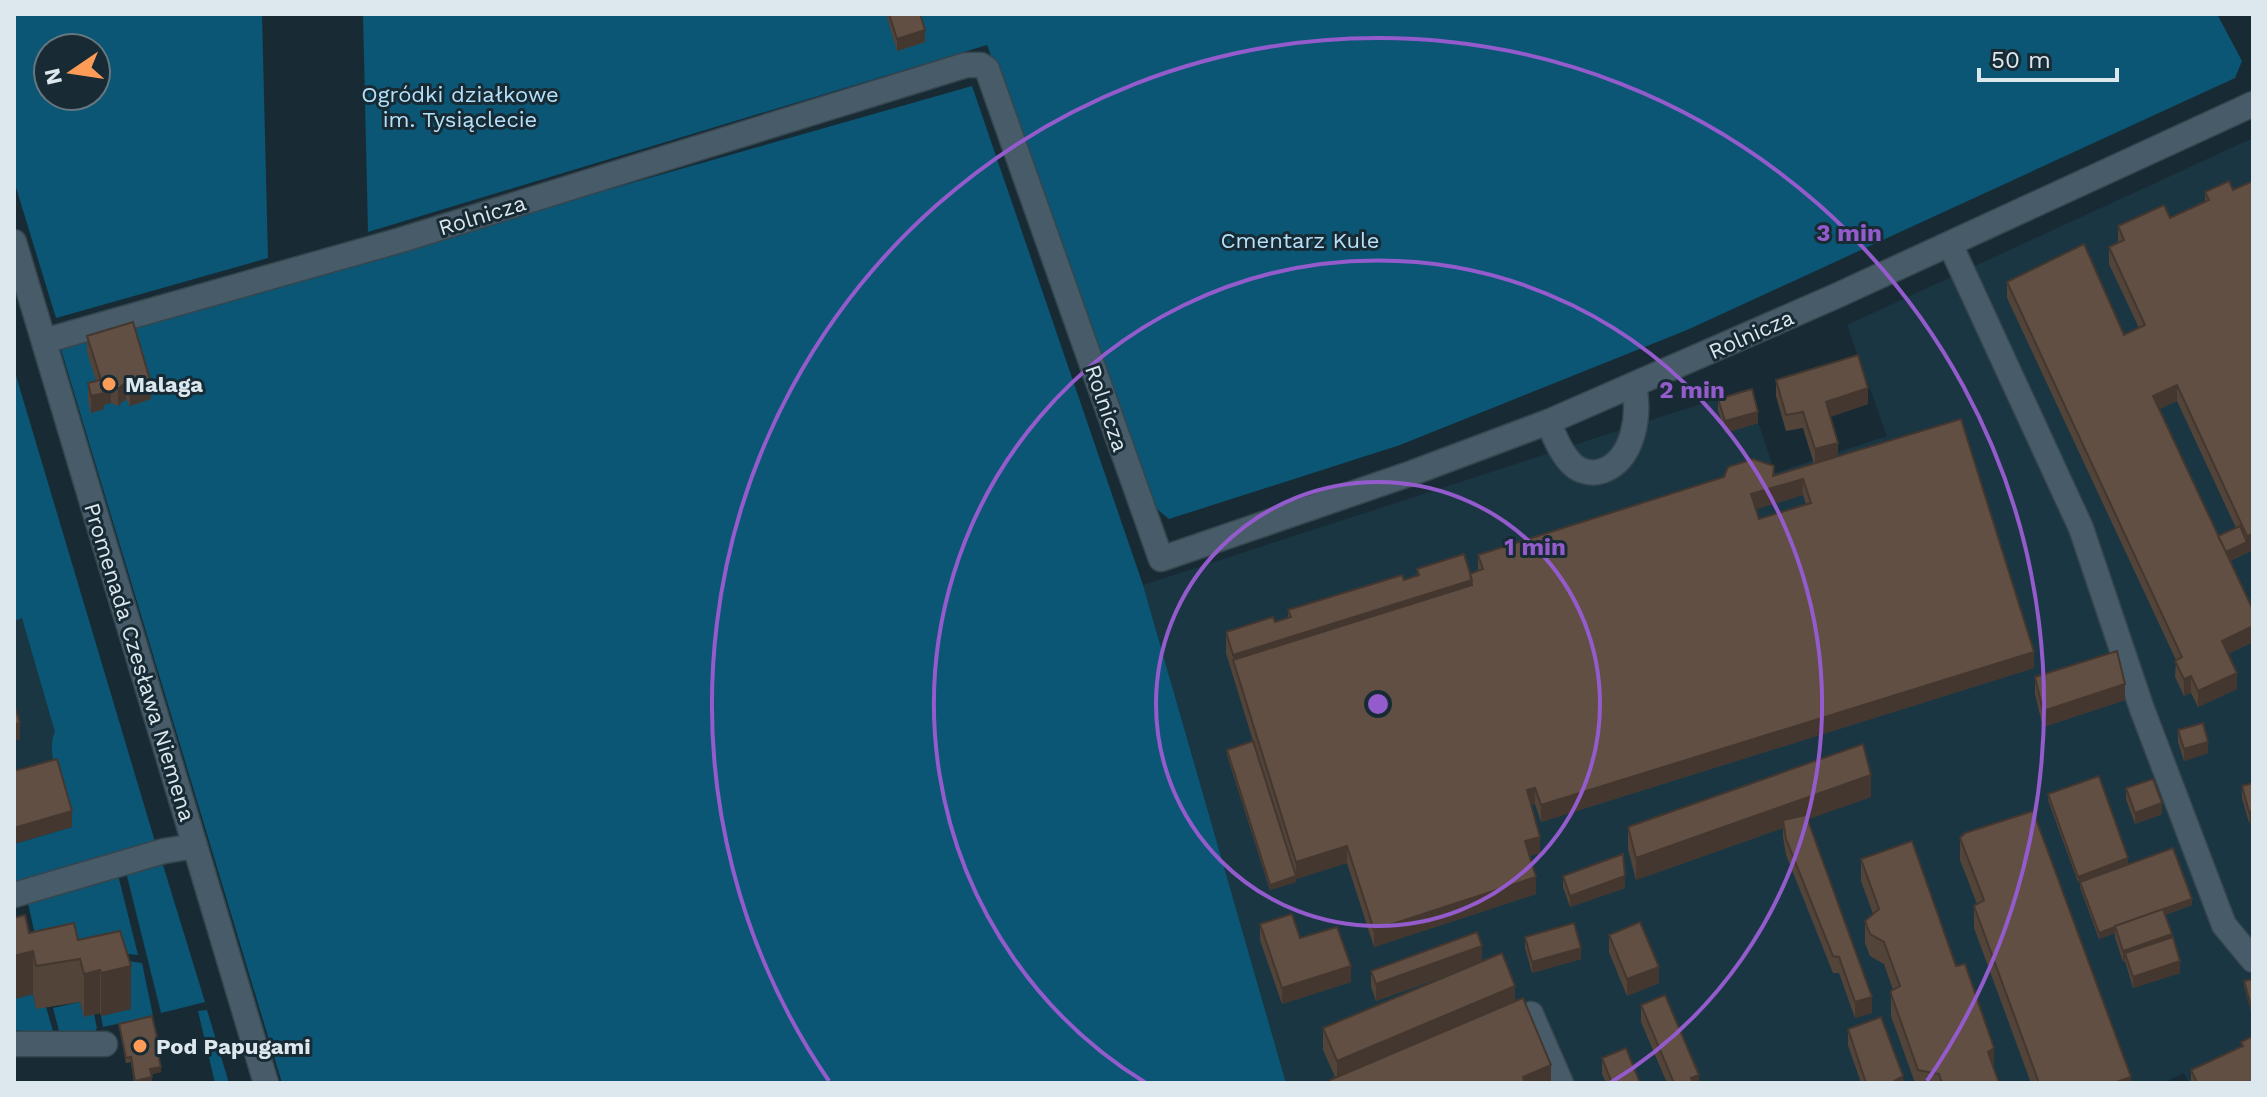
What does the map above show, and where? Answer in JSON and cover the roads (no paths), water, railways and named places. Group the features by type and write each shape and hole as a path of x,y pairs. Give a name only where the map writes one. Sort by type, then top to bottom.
{"street":[{"name":"Rolnicza","path":"44,341 401,240 966,65 981,65 987,69 1161,559 1412,473 1548,422 1950,244 2253,104"},
{"name":"Promenada Czesława Niemena","path":"14,242 266,1083"},
{"path":"1950,244 2081,528 2142,709 2224,925 2253,960"},
{"path":"1548,422 1560,449 1575,468 1594,473 1612,467 1625,455 1630,438 1637,401 1634,386"},
{"path":"14,895 164,851 195,846"},
{"path":"1477,1037 1531,1014 1561,1083"},
{"path":"14,1044 105,1044"}],"place":[{"name":"Malaga","path":"109,384"},
{"name":"Pod Papugami","path":"140,1046"}],"park label":[{"name":"Ogródki działkowe im. Tysiąclecie","path":"460,106"},
{"name":"Cmentarz Kule","path":"1300,240"}]}
